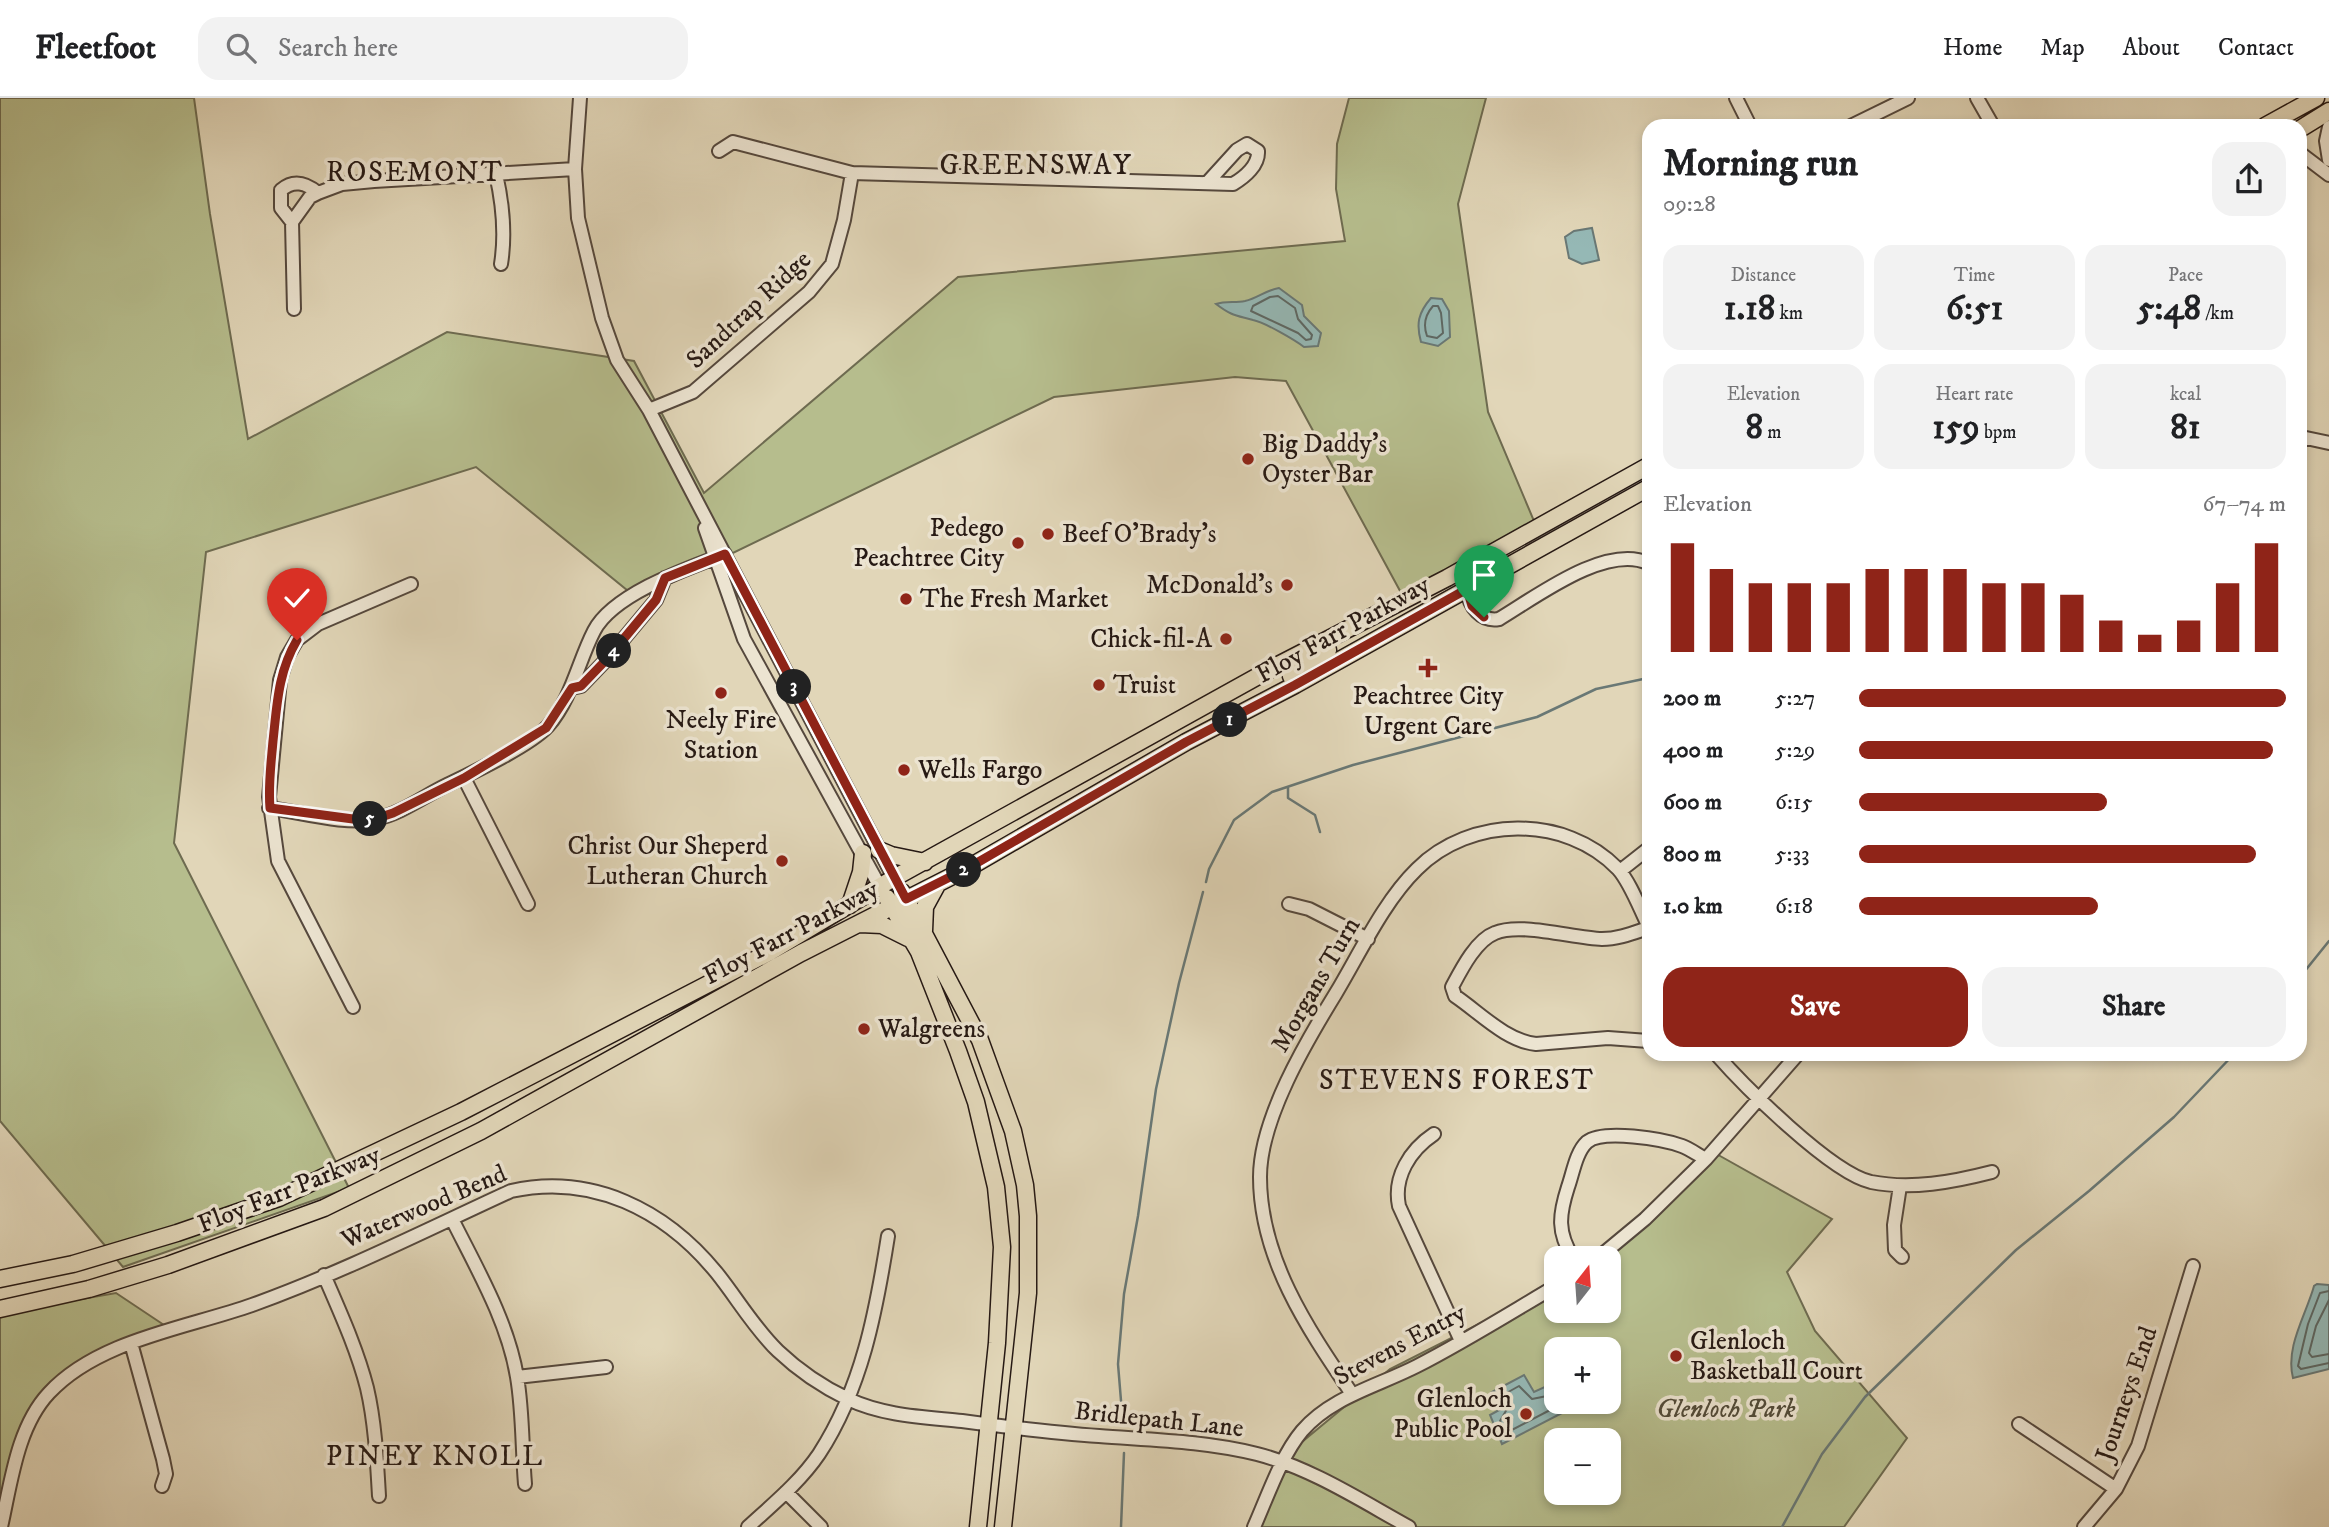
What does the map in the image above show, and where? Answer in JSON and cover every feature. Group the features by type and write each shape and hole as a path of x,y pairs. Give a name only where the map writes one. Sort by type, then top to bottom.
{"main road":[{"path":"2278,119 2316,98"},
{"path":"2307,125 2329,111"},
{"name":"Floy Farr Parkway","path":"0,1279 73,1264 177,1233 279,1198 461,1112 770,952 887,883 1280,664 1447,578 1642,469"},
{"name":"Floy Farr Parkway","path":"0,1309 89,1289 168,1265 324,1208 481,1131 801,953 937,884 1186,742 1295,685 1642,491"},
{"path":"1295,685 1291,676 1295,670 1346,640 1354,626"},
{"path":"1186,742 1195,729 1265,690 1271,684 1280,664"},
{"path":"879,850 925,862"},
{"path":"850,905 861,872 863,853"},
{"path":"887,883 980,1040 1021,1158 1026,1195 1028,1293 1003,1527"},
{"path":"937,884 925,907 918,936 976,1102 996,1187 1002,1247 997,1343 978,1527"},
{"path":"858,924 882,925 918,936"}],"street":[{"path":"580,98 575,169 578,218 602,318 617,360 649,410 689,485 720,556 879,850 887,883"},
{"path":"1736,98 1746,119"},
{"path":"1866,119 1908,98"},
{"path":"1977,98 1989,119"},
{"path":"2329,127 2326,141 2329,160"},
{"path":"719,151 733,142 852,173 1207,183"},
{"path":"2307,158 2329,175"},
{"path":"292,222 310,197 342,184 575,169"},
{"name":"Sandtrap Ridge","path":"649,410 693,392 809,292 832,264 844,220 852,173"},
{"path":"496,174 504,219 501,264"},
{"path":"294,309 292,222 281,208 281,190 288,184 297,183 309,186 318,193"},
{"path":"2307,438 2329,443"},
{"path":"270,808 334,818 375,819 464,778 546,728 572,688 596,627 619,604 665,578 720,556"},
{"path":"720,556 744,639 863,853 887,883"},
{"path":"1467,589 1472,606 1479,614 1490,620 1499,619 1575,574 1600,564 1622,559 1642,562"},
{"path":"572,688 581,686 606,660 656,600 665,578"},
{"path":"353,1007 278,861 270,808 270,772 280,680 287,657 297,640 318,624 411,584"},
{"path":"821,778 836,768"},
{"path":"464,778 528,904"},
{"name":"Morgans Turn","path":"1352,1394 1284,1284 1272,1253 1263,1211 1261,1169 1269,1129 1302,1049 1396,895 1418,868 1445,846 1471,834 1515,827 1547,832 1578,842 1601,855 1620,871 1642,915"},
{"path":"1620,871 1642,854"},
{"path":"1289,904 1309,909 1368,940"},
{"path":"1642,929 1618,938 1603,939 1527,930 1494,933 1483,941 1452,987 1455,996 1514,1038 1526,1043 1608,1038 1642,1041"},
{"path":"1723,1061 1826,1157 1867,1181 1900,1186 1965,1179 1992,1172"},
{"path":"1612,1246 1645,1219 1706,1159 1792,1061"},
{"path":"1434,1134 1421,1143 1409,1157 1397,1194 1399,1206 1461,1341"},
{"path":"1565,1246 1560,1222 1564,1201 1580,1152 1587,1142 1599,1136 1660,1140 1682,1146 1706,1159"},
{"name":"Waterwood Bend","path":"1,1527 20,1448 39,1405 66,1377 90,1362 131,1343 253,1305 511,1191 541,1186 587,1189 644,1209 683,1238 715,1271 751,1321 777,1350 812,1377 848,1399 890,1413 989,1425"},
{"path":"1900,1186 1894,1225 1895,1250 1902,1257"},
{"path":"452,1219 494,1305 517,1377 525,1485"},
{"path":"748,1527 786,1492 818,1455 848,1399 869,1344 888,1236"},
{"name":"Journeys End","path":"2084,1527 2116,1489 2138,1446 2193,1266"},
{"path":"324,1275 354,1347 368,1391 379,1496"},
{"name":"Stevens Entry","path":"1254,1527 1283,1464 1300,1433 1312,1421 1352,1394 1416,1366 1544,1293"},
{"path":"131,1343 163,1459 166,1474 162,1486"},
{"path":"517,1377 606,1367"},
{"path":"2019,1424 2116,1489"},
{"name":"Bridlepath Lane","path":"989,1425 1220,1447 1258,1454 1305,1471 1409,1527"},
{"path":"786,1492 821,1527"}],"green space":[{"path":"0,98 194,98 210,214 248,439 447,332 634,361 704,493 958,277 1345,241 1336,189 1337,144 1349,98 1486,98 1458,204 1488,412 1534,521 1405,600 1286,381 1235,377 1054,397 638,599 476,467 206,552 174,843 349,1188 123,1267 0,1121"},
{"name":"Glenloch Park","path":"1713,1152 1832,1219 1787,1272 1815,1331 1907,1438 1844,1527 1247,1527 1279,1461 1390,1369 1544,1291 1544,1323 1621,1323 1621,1246 1607,1246"},
{"path":"116,1293 164,1325 82,1362 46,1391 17,1449 0,1524 0,1316"}],"water":[{"path":"1592,228 1599,260 1582,264 1569,258 1565,237 1574,231"},
{"path":"1279,288 1302,305 1304,316 1321,333 1318,346 1304,347 1258,321 1234,315 1216,304 1245,301"},
{"path":"1431,298 1442,299 1449,311 1450,337 1438,346 1421,342 1419,336 1421,314"},
{"path":"2317,1284 2329,1285 2329,1369 2293,1378 2291,1366 2294,1343"},
{"name":"Glenloch Public Pool","path":"1524,1375 1534,1392 1544,1387 1544,1414 1560,1414 1502,1444 1490,1415 1501,1409 1492,1392"}],"waterway":[{"path":"1206,882 1209,869 1234,820 1272,792 1353,765 1537,717 1596,689 1642,679"},
{"path":"1288,787 1288,798 1315,815 1320,832"},
{"path":"1123,1425 1118,1364 1124,1294 1156,1089 1179,983 1203,892"},
{"path":"2307,968 2329,941"},
{"path":"1782,1527 1822,1454 1865,1397 2016,1250 2174,1117 2227,1061"},
{"path":"1121,1527 1124,1453"}],"place":[{"name":"Big Daddy's Oyster Bar","path":"1248,459"},
{"name":"Beef O'Brady's","path":"1048,534"},
{"name":"Pedego Peachtree City","path":"1018,543"},
{"name":"McDonald's","path":"1287,585"},
{"name":"The Fresh Market","path":"906,599"},
{"name":"Chick-fil-A","path":"1226,639"},
{"name":"Peachtree City Urgent Care","path":"1428,668"},
{"name":"Truist","path":"1099,685"},
{"name":"Neely Fire Station","path":"721,693"},
{"name":"Wells Fargo","path":"904,770"},
{"name":"Christ Our Sheperd Lutheran Church","path":"782,861"},
{"name":"Walgreens","path":"864,1029"},
{"name":"Glenloch Basketball Court","path":"1676,1356"},
{"name":"Glenloch Public Pool","path":"1526,1414"}],"district":[{"name":"GREENSWAY","path":"1036,165"},
{"name":"ROSEMONT","path":"415,172"},
{"name":"STEVENS FOREST","path":"1457,1080"},
{"name":"PINEY KNOLL","path":"435,1456"}],"route":[{"path":"297,640 287,657 280,680 270,772 270,808 334,818 375,819 464,778 546,728 559,712 572,688 581,686 606,660 656,600 665,578 725,554 906,899 968,868 1186,742 1467,589 1472,606 1484,617"}]}
